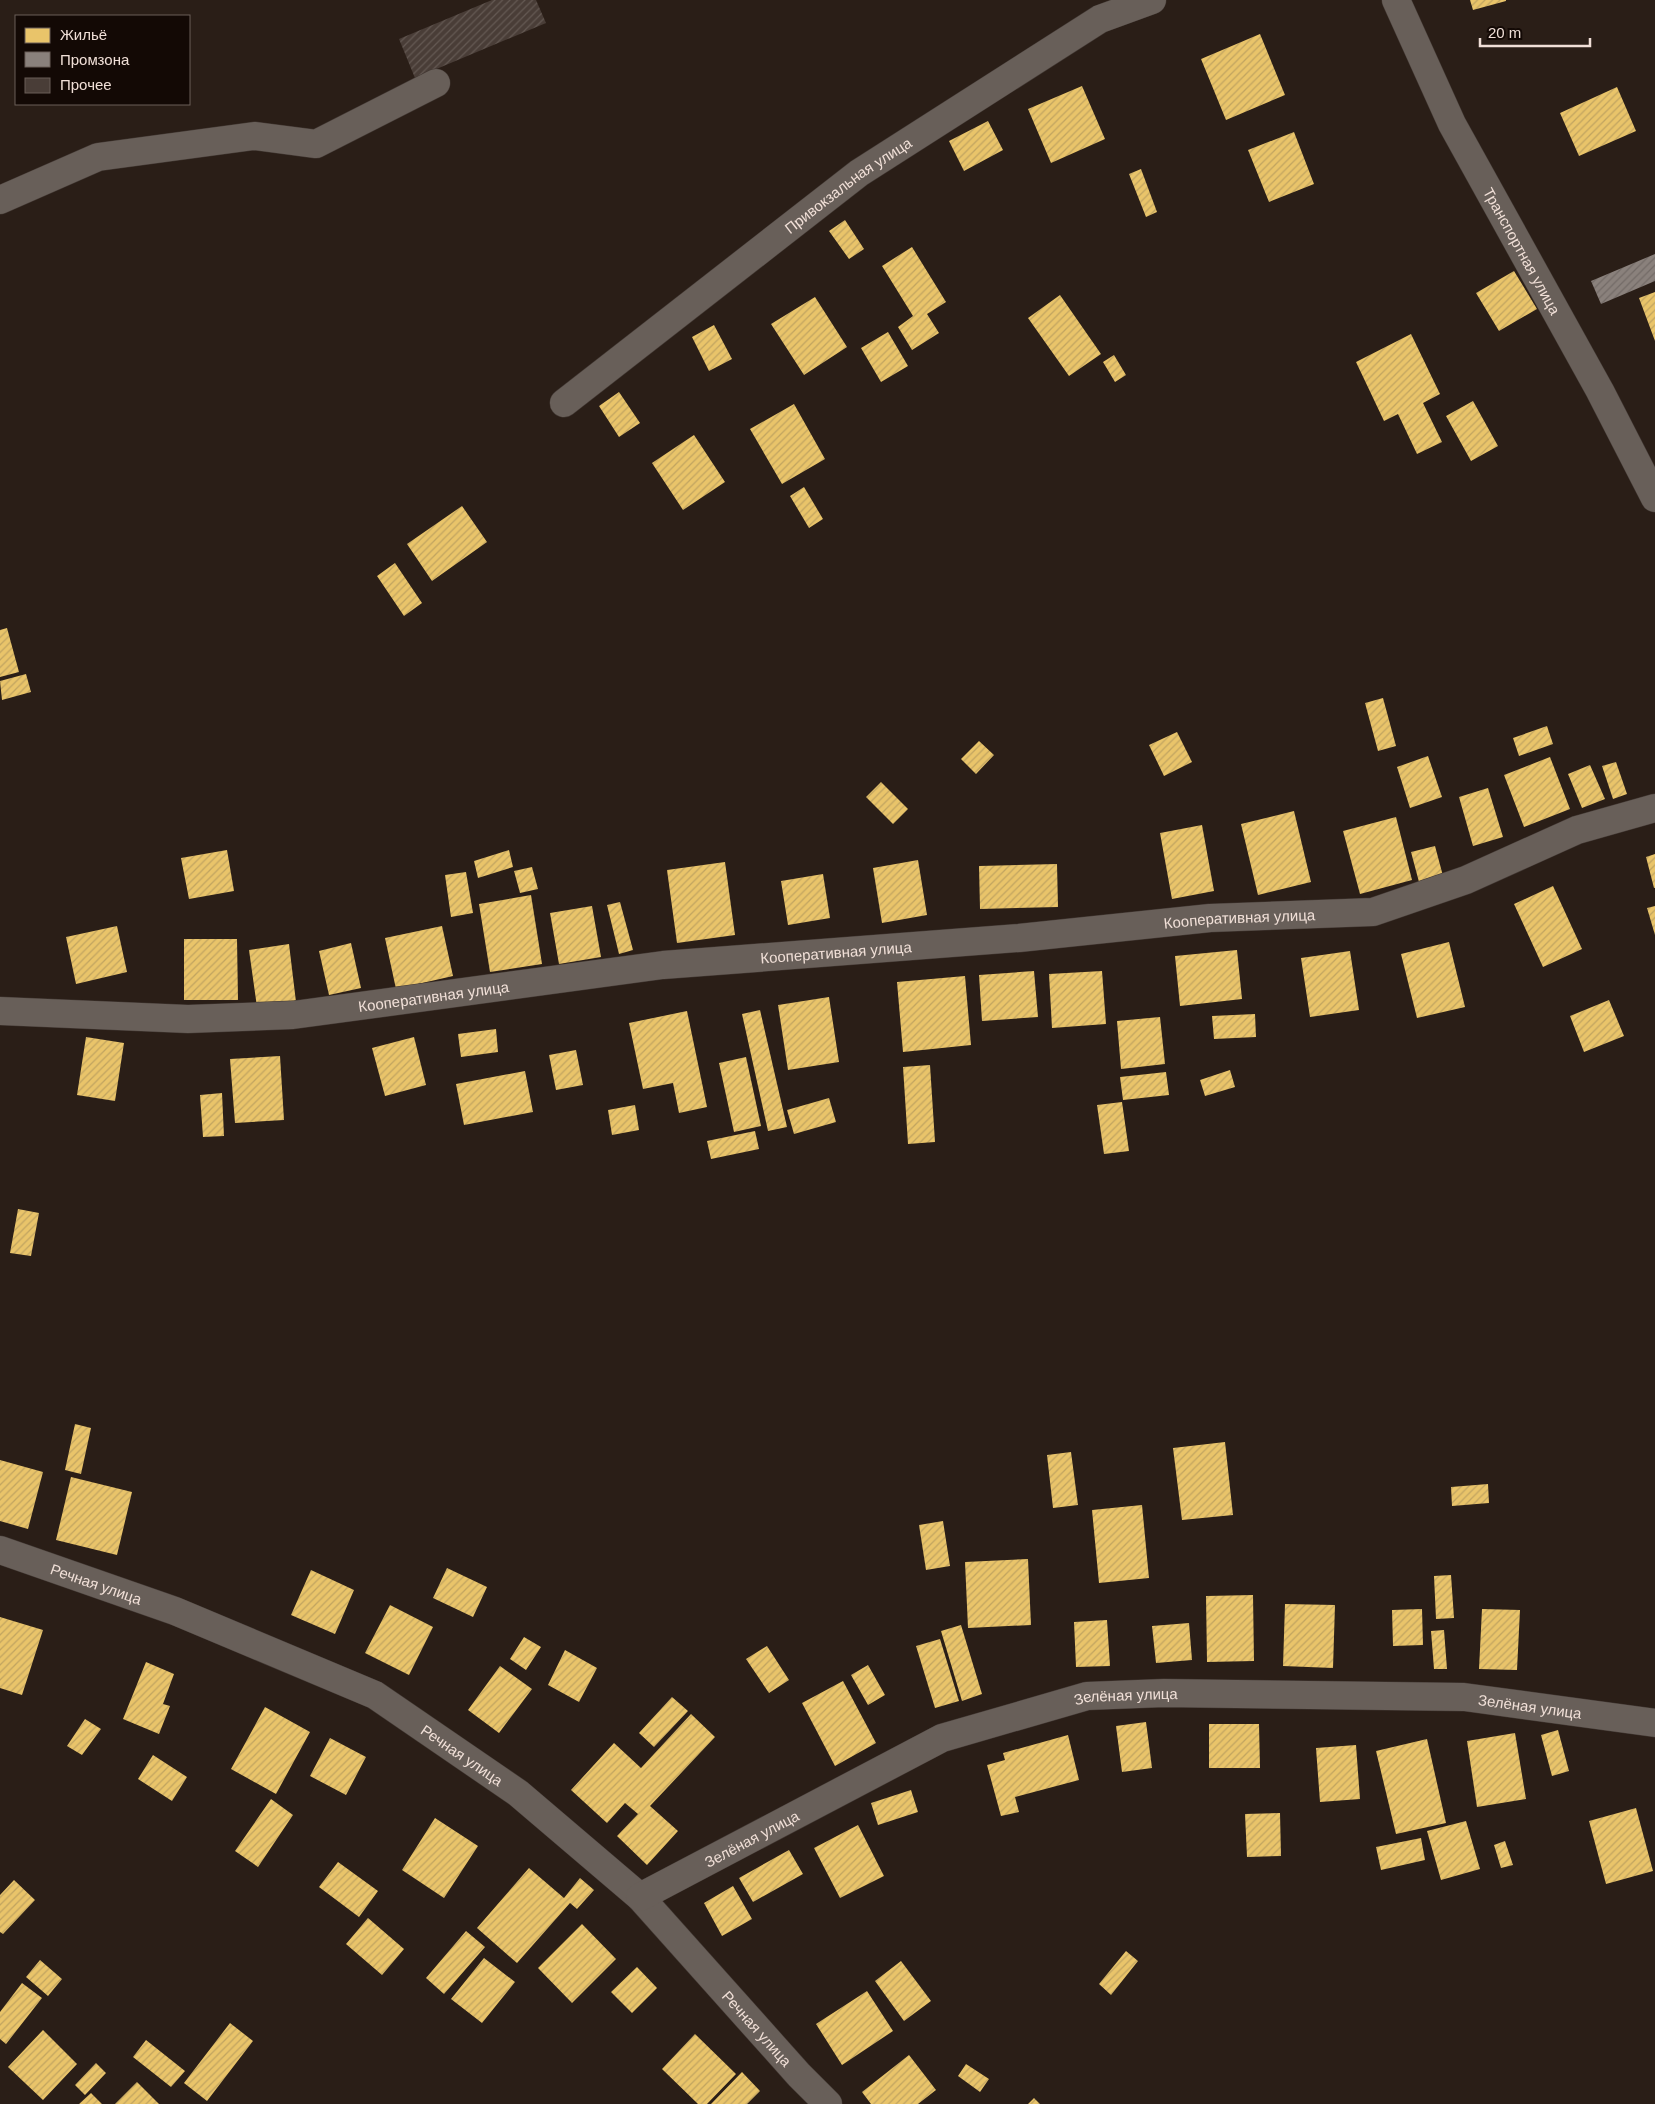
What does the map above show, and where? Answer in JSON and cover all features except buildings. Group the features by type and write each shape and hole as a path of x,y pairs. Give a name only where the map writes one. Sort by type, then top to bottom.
{"street":[{"name":"Привокзальная улица","path":"564,403 858,173 1100,19 1152,0"},
{"name":"Транспортная улица","path":"1396,0 1452,124 1600,391 1655,498"},
{"path":"0,200 98,157 254,136 316,144 436,83"},
{"name":"Кооперативная улица","path":"0,1010 188,1019 293,1014 663,965 1019,938 1210,918 1373,912 1466,880 1577,830 1655,808"},
{"name":"Речная улица","path":"0,1550 175,1611 375,1696 518,1793 640,1897 799,2075 828,2104"},
{"name":"Зелёная улица","path":"640,1897 942,1738 1087,1696 1164,1693 1464,1697 1655,1723"}]}
